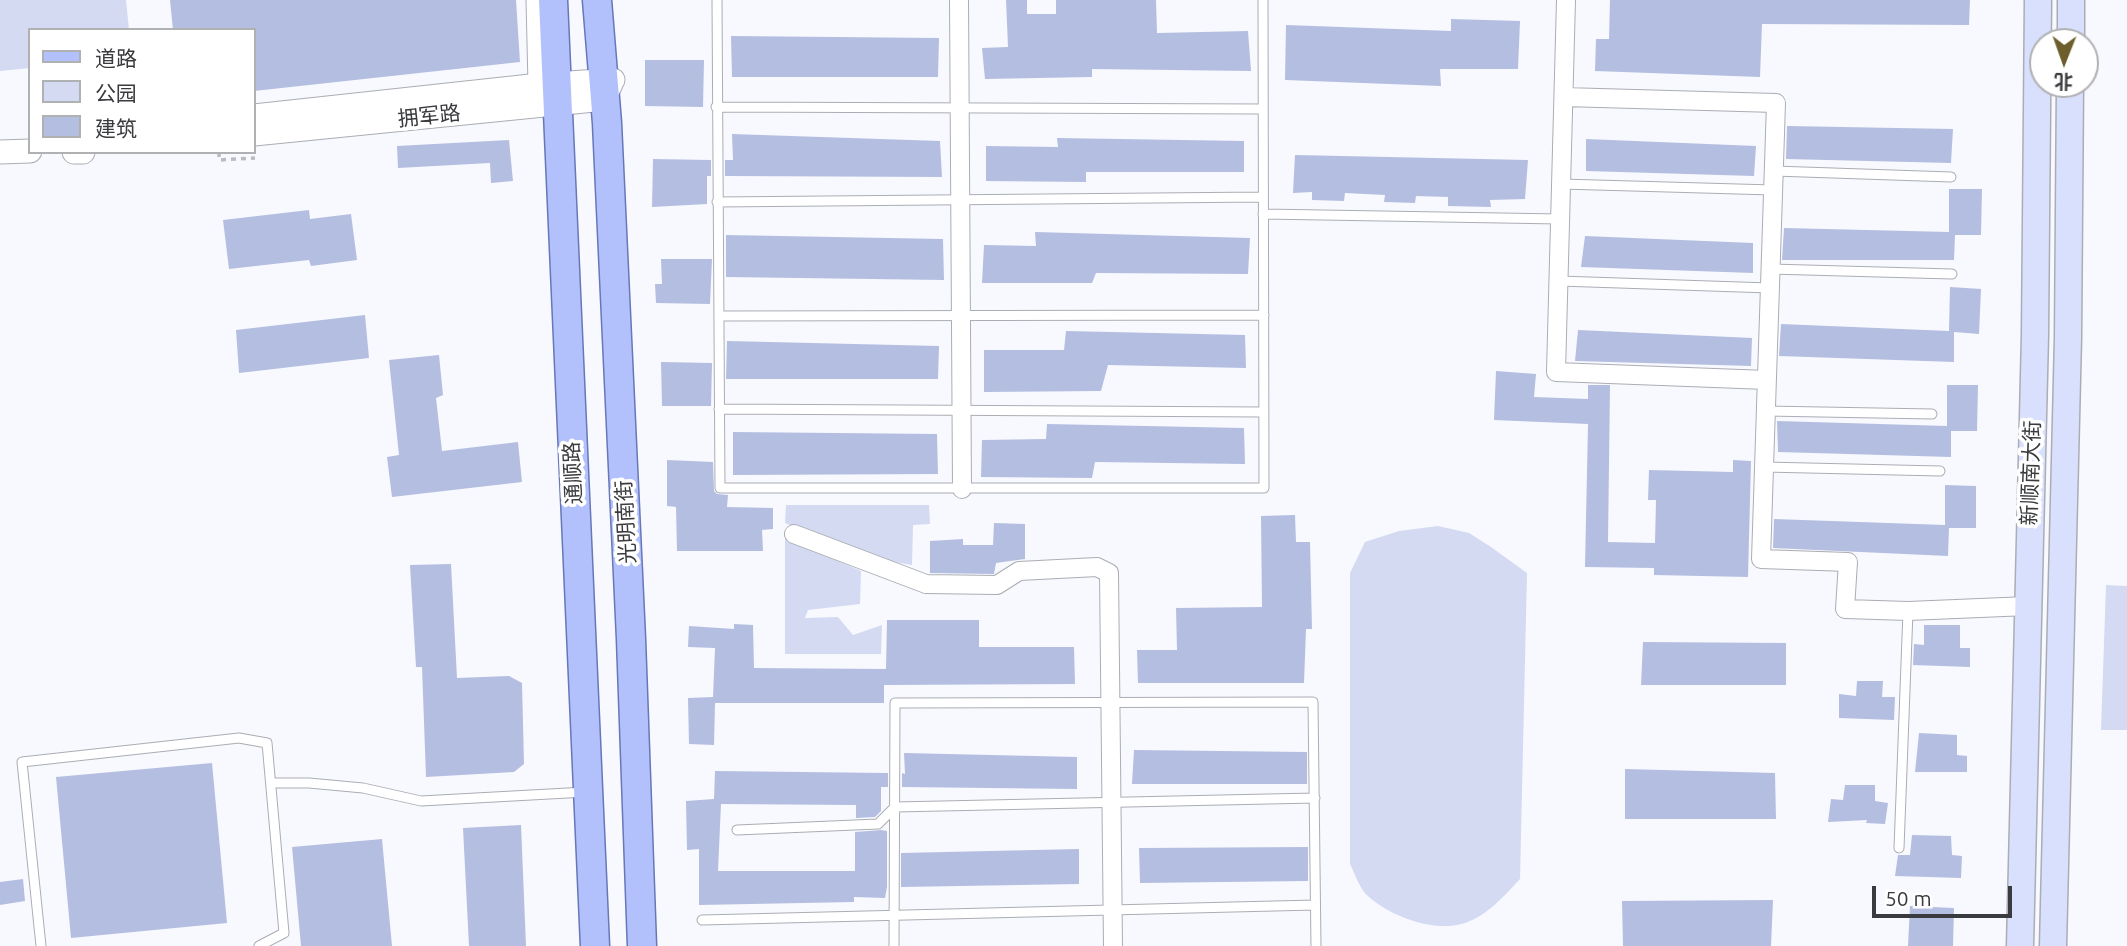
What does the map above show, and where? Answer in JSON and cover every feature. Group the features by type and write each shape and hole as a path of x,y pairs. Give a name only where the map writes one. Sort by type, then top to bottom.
{"main road":[{"name":"通顺路","path":"553,0 550,90 595,946"},
{"path":"597,0 607,86"},
{"name":"新顺南大街","path":"2020,946 2035,335 2038,0"},
{"path":"2071,0 2071,28"},
{"name":"光明南街","path":"607,86 642,946"},
{"name":"新顺南大街","path":"2053,946 2068,338 2070,98"}],"street":[{"path":"256,116 550,90 538,0"},
{"path":"607,86 608,0"},
{"path":"959,0 962,489"},
{"path":"1566,0 1556,372 1767,380"},
{"name":"拥军路","path":"256,134 550,90 607,86"},
{"path":"1564,97 1776,103 1761,559 1848,562 1845,608 1908,611 2028,606"},
{"path":"794,534 926,584 997,585 1019,571 1097,567 1109,573 1113,946"}],"lane":[{"path":"717,0 720,488 962,489 1264,488 1263,0"},
{"path":"716,107 1263,109"},
{"path":"1774,171 1951,177"},
{"path":"1561,184 1773,190"},
{"path":"718,202 1263,197"},
{"path":"1264,214 1560,219"},
{"path":"1770,269 1952,274"},
{"path":"1559,281 1770,288"},
{"path":"719,316 1264,315"},
{"path":"719,409 1264,412"},
{"path":"1766,411 1932,414"},
{"path":"1764,467 1940,471"},
{"path":"1899,848 1908,611"},
{"path":"894,946 895,703 1313,702 1316,946"},
{"path":"41,946 22,762 239,738 267,743 272,783 284,933 259,946"},
{"path":"272,783 363,788 421,801 588,792"},
{"path":"737,830 878,824 895,807 1315,798"},
{"path":"702,920 1315,905"}],"path":[{"path":"219,154 219,160 255,158"}],"green space":[{"path":"0,0 126,0 129,28 28,28 28,68 0,71"},
{"path":"786,505 929,505 930,524 913,525 912,565 871,558 785,523"},
{"path":"1438,526 1469,533 1527,573 1520,879 1481,915 1453,926 1414,921 1389,911 1363,890 1350,864 1350,573 1365,542 1399,531"},
{"path":"785,538 861,571 860,604 808,610 805,618 838,617 853,635 882,625 881,654 785,654"},
{"path":"2106,585 2127,586 2127,730 2101,730"}],"building":[{"path":"170,0 516,0 520,62 256,91 256,28 173,28"},
{"path":"1006,0 1027,0 1027,14 1056,14 1056,0 1156,0 1157,33 1248,31 1251,71 1092,69 1092,77 985,79 982,48 1008,47"},
{"path":"1610,0 1970,0 1969,25 1762,24 1760,77 1595,71 1596,39 1609,39"},
{"path":"1451,19 1520,21 1518,69 1440,69 1441,86 1285,80 1286,25 1451,31"},
{"path":"731,36 939,38 938,77 732,77"},
{"path":"645,60 704,60 703,107 645,106"},
{"path":"1787,126 1953,129 1951,163 1786,159"},
{"path":"732,134 940,141 942,177 725,176 725,160 733,160"},
{"path":"1057,138 1244,141 1244,172 1086,172 1086,182 986,181 986,146 1058,147"},
{"path":"1586,139 1756,146 1754,176 1586,171"},
{"path":"509,140 513,181 491,183 490,163 398,168 397,146"},
{"path":"1295,155 1528,160 1525,199 1490,200 1491,207 1448,206 1448,197 1416,196 1415,203 1384,202 1385,195 1345,193 1344,201 1312,200 1312,192 1293,193"},
{"path":"653,159 711,160 711,176 707,176 707,204 652,207"},
{"path":"1949,189 1982,189 1981,235 1955,235 1954,260 1782,260 1784,228 1949,232"},
{"path":"309,210 310,219 351,214 357,260 311,266 309,260 229,269 223,220"},
{"path":"1035,232 1250,238 1248,274 1096,273 1092,283 982,283 984,245 1036,246"},
{"path":"726,235 943,239 944,280 726,277"},
{"path":"1585,236 1753,243 1753,273 1581,267"},
{"path":"661,259 712,259 710,304 656,303 655,284 662,284"},
{"path":"1950,287 1981,289 1979,334 1954,332 1954,362 1779,356 1781,324 1949,331"},
{"path":"365,315 369,358 239,373 236,330"},
{"path":"1578,330 1752,338 1751,366 1575,361"},
{"path":"1066,331 1245,335 1246,368 1108,365 1101,391 984,392 984,350 1064,350"},
{"path":"727,341 939,346 938,379 726,379"},
{"path":"439,355 443,395 436,398 442,451 518,442 522,482 392,497 387,457 399,455 389,360"},
{"path":"661,362 712,363 711,406 662,406"},
{"path":"1496,371 1536,374 1534,397 1588,399 1588,385 1610,385 1608,542 1655,543 1656,500 1648,500 1649,470 1733,472 1733,460 1751,461 1748,577 1654,575 1654,568 1585,567 1588,424 1494,420"},
{"path":"1947,385 1978,385 1977,431 1951,431 1951,457 1778,452 1777,421 1947,426"},
{"path":"1047,424 1244,428 1245,464 1095,462 1092,478 981,477 982,440 1046,439"},
{"path":"733,432 937,434 938,474 733,475"},
{"path":"667,460 713,462 714,491 728,495 727,507 773,508 773,529 762,530 763,551 677,551 676,507 667,506"},
{"path":"1945,485 1976,486 1976,528 1949,528 1948,556 1773,548 1774,519 1945,525"},
{"path":"1295,515 1296,542 1310,542 1312,629 1306,629 1304,683 1138,683 1137,650 1177,650 1176,608 1262,607 1261,516"},
{"path":"994,523 1025,524 1025,559 996,563 994,574 930,573 930,541 963,539 963,545 993,545"},
{"path":"451,564 457,678 509,676 522,683 524,764 514,772 426,777 422,667 416,667 410,565"},
{"path":"887,620 979,620 979,647 1074,647 1075,684 884,685 884,703 715,703 714,745 689,744 688,698 713,697 715,648 688,647 689,626 734,629 734,624 753,625 754,668 886,669"},
{"path":"1924,625 1960,625 1960,648 1970,648 1970,667 1913,665 1914,644 1924,645"},
{"path":"1643,642 1786,643 1786,685 1641,685"},
{"path":"1857,681 1883,681 1882,697 1895,697 1894,720 1839,718 1839,694 1856,696"},
{"path":"1919,733 1957,735 1957,755 1967,756 1967,772 1915,772"},
{"path":"1134,750 1307,752 1307,784 1132,784"},
{"path":"904,753 1077,757 1077,789 902,787 902,773 905,774"},
{"path":"212,763 227,923 71,938 56,777"},
{"path":"1625,769 1775,773 1776,819 1625,819"},
{"path":"715,771 888,773 888,787 881,787 881,811 875,817 856,818 856,805 721,804 718,871 855,871 855,832 881,830 887,831 885,898 854,897 854,902 699,905 699,849 687,850 686,801 714,799"},
{"path":"1845,785 1875,785 1875,801 1888,803 1885,824 1866,823 1867,820 1828,822 1831,799 1843,800"},
{"path":"521,825 526,946 469,946 463,828"},
{"path":"1912,835 1951,836 1952,855 1962,856 1961,878 1895,876 1898,855 1910,855"},
{"path":"382,839 392,946 301,946 292,847"},
{"path":"1308,847 1308,881 1140,883 1139,848"},
{"path":"1079,849 1079,884 901,887 901,853"},
{"path":"23,879 25,901 0,905 0,882"},
{"path":"1773,900 1771,946 1623,946 1622,901"},
{"path":"1910,906 1954,908 1953,946 1908,946"}]}
